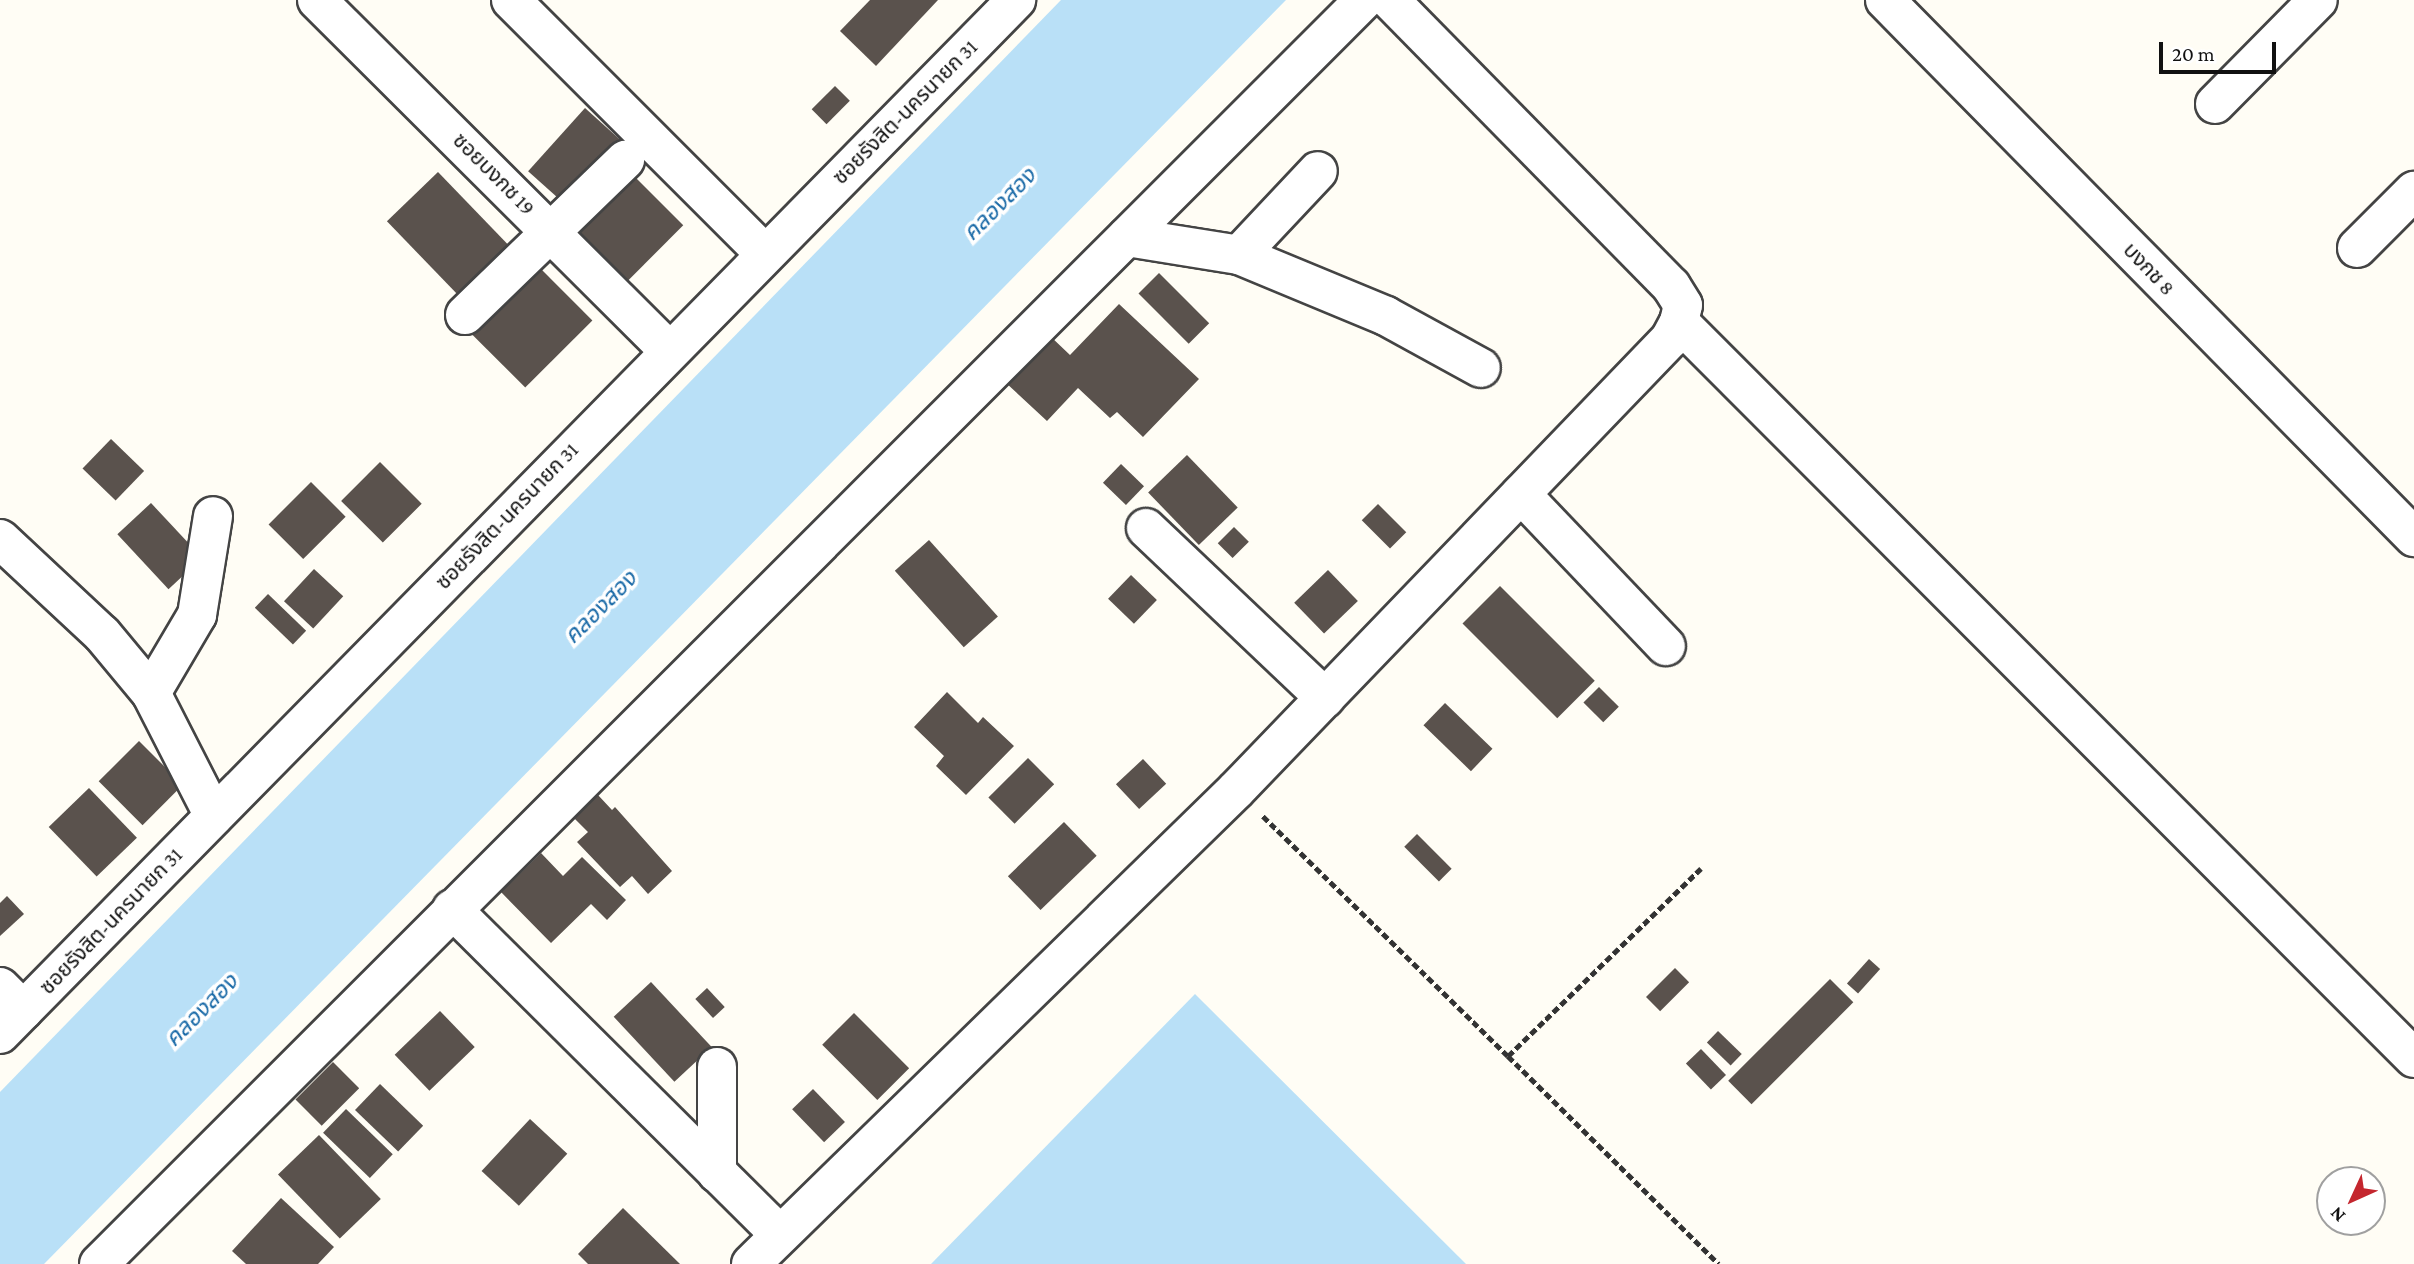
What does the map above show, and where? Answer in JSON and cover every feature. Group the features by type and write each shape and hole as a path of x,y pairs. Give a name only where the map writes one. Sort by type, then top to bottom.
{"street":[{"name":"ซอยบงกช 19","path":"317,0 550,229 669,351"},
{"path":"511,0 765,254"},
{"name":"ซอยรังสิต-นครนายก 31","path":"8,1010 214,816 1016,0"},
{"path":"99,1264 1364,0"},
{"path":"1390,0 1675,304 2414,1058"},
{"name":"บงกช 8","path":"1885,0 2414,537"},
{"path":"2215,104 2318,0"},
{"path":"466,315 550,229 625,160"},
{"path":"1240,255 1318,171"},
{"path":"2357,248 2414,191"},
{"path":"1126,237 1240,255 1386,316 1481,368"},
{"path":"751,1264 1236,790 1325,698 1670,339 1675,304"},
{"path":"1521,494 1666,646"},
{"path":"151,693 197,615 206,581 213,516"},
{"path":"1146,528 1325,698"},
{"path":"0,539 102,634 151,693 214,816"},
{"path":"452,909 780,1235"},
{"path":"717,1067 717,1173"}],"path":[{"path":"1236,790 1719,1264"},
{"path":"1508,1056 1701,868"}],"water":[{"name":"คลองสอง","path":"1061,0 1286,0 44,1264 0,1264 0,1092"},
{"path":"1195,994 1466,1264 931,1264"}],"building":[{"path":"870,0 938,0 876,66 840,31"},
{"path":"835,86 850,101 827,124 812,109"},
{"path":"585,108 620,139 563,203 528,171"},
{"path":"626,168 683,225 627,281 570,224"},
{"path":"438,172 508,245 457,294 387,221"},
{"path":"533,261 592,320 525,388 466,328"},
{"path":"1159,273 1209,323 1189,344 1138,294"},
{"path":"1119,304 1199,379 1143,437 1117,412 1110,418 1078,388 1047,421 1005,382 1049,335 1070,355"},
{"path":"111,439 144,471 116,500 83,468"},
{"path":"1187,455 1238,508 1199,545 1148,493"},
{"path":"380,462 422,504 383,543 341,501"},
{"path":"1121,464 1144,486 1126,505 1103,483"},
{"path":"311,482 346,517 303,559 269,524"},
{"path":"151,503 202,558 169,589 117,534"},
{"path":"1378,504 1406,532 1390,549 1362,520"},
{"path":"1234,527 1249,542 1233,558 1218,543"},
{"path":"929,540 998,617 964,647 895,571"},
{"path":"314,569 343,596 313,628 284,601"},
{"path":"1328,570 1358,601 1324,634 1294,603"},
{"path":"1131,575 1157,600 1134,624 1108,599"},
{"path":"1500,586 1595,681 1557,718 1463,623"},
{"path":"268,594 306,631 293,644 255,608"},
{"path":"1599,687 1619,707 1603,722 1583,703"},
{"path":"947,692 978,723 983,717 1014,746 966,795 936,766 944,756 914,727"},
{"path":"1445,703 1492,749 1471,771 1423,725"},
{"path":"139,741 183,785 143,825 99,781"},
{"path":"1028,758 1054,784 1015,824 988,798"},
{"path":"1143,759 1166,784 1139,809 1116,784"},
{"path":"89,788 137,838 97,877 49,827"},
{"path":"598,795 612,810 615,807 672,871 648,894 632,876 620,887 577,842 588,832 574,818"},
{"path":"1064,822 1097,856 1041,910 1008,876"},
{"path":"1417,834 1452,869 1439,881 1404,847"},
{"path":"541,853 563,876 582,857 626,900 607,920 591,904 551,943 501,892"},
{"path":"7,896 24,914 0,936 0,903"},
{"path":"1869,959 1880,969 1858,994 1847,984"},
{"path":"1675,968 1689,982 1660,1011 1646,997"},
{"path":"1830,979 1853,1002 1752,1104 1728,1081"},
{"path":"651,982 712,1047 674,1082 614,1017"},
{"path":"707,988 725,1007 713,1018 695,999"},
{"path":"440,1011 475,1047 429,1091 395,1055"},
{"path":"854,1013 909,1068 877,1100 822,1045"},
{"path":"1718,1031 1742,1054 1731,1065 1707,1043"},
{"path":"1701,1049 1726,1075 1711,1089 1686,1064"},
{"path":"333,1062 359,1088 322,1126 296,1099"},
{"path":"380,1084 423,1126 398,1152 355,1110"},
{"path":"813,1089 845,1122 824,1142 792,1109"},
{"path":"346,1109 393,1154 370,1178 323,1133"},
{"path":"530,1119 567,1154 519,1206 482,1171"},
{"path":"319,1135 381,1199 340,1239 278,1175"},
{"path":"281,1198 334,1247 318,1264 246,1264 232,1251"},
{"path":"623,1208 680,1264 588,1264 578,1254"}]}
